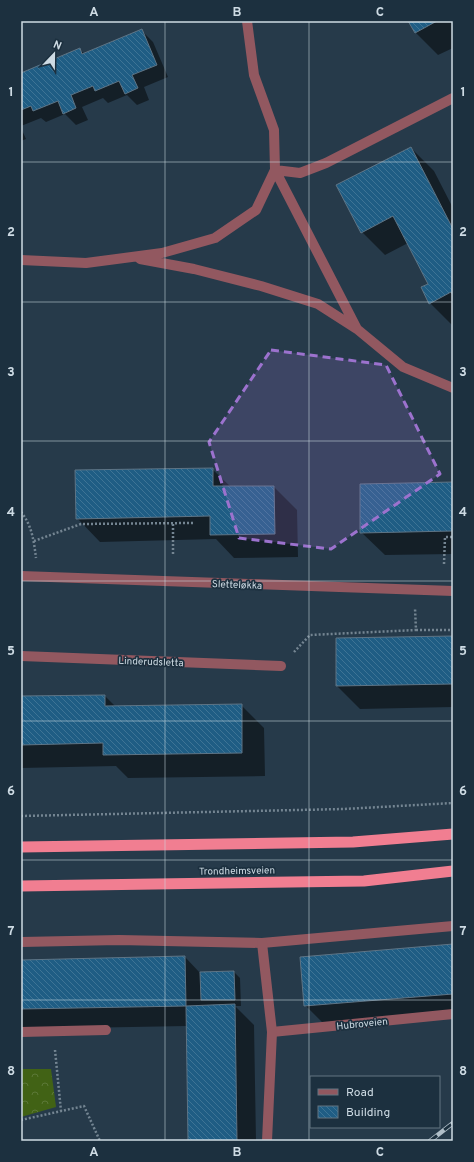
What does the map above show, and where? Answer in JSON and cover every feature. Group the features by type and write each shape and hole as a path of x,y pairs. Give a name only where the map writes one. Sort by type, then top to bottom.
{"highway":[{"path":"21,846 353,842 453,834"},
{"name":"Trondheimsveien","path":"21,886 364,881 453,871"}],"street":[{"path":"247,21 254,75 274,130 275,170 357,329"},
{"path":"275,170 300,173 326,163 453,98"},
{"path":"21,260 86,263 162,253 215,238 256,210 275,170"},
{"path":"132,257 194,269 268,288 318,304 357,329 403,367 453,388"},
{"name":"Sletteløkka","path":"21,576 453,591"},
{"name":"Linderudsletta","path":"21,656 281,666"},
{"path":"21,942 119,940 262,943 453,926"},
{"path":"262,943 272,1032 267,1141"},
{"name":"Hubroveien","path":"272,1032 453,1014"},
{"path":"21,1032 106,1030"}],"path":[{"path":"21,512 26,518 34,541 37,577"},
{"path":"34,541 81,524 193,523"},
{"path":"173,524 173,555"},
{"path":"444,564 445,537 453,537"},
{"path":"415,590 416,630"},
{"path":"281,666 310,635 416,630 453,630"},
{"path":"21,816 344,810 453,803"},
{"path":"54,1032 61,1111"},
{"path":"21,1120 84,1106 100,1141"}],"highlighted area":[{"path":"271,350 386,365 440,474 331,549 239,538 209,442"}],"green space":[{"path":"21,1069 51,1069 56,1107 21,1117"}],"building":[{"path":"408,21 437,21 415,33"},
{"path":"142,29 157,65 132,75 138,88 125,94 119,81 95,91 93,86 71,95 76,108 63,114 58,101 33,111 31,106 21,110 21,73 80,48 82,54"},
{"path":"411,147 453,229 453,295 451,292 429,304 421,287 428,284 393,216 361,233 336,185"},
{"path":"213,468 213,486 274,486 275,534 210,535 210,516 76,519 75,470"},
{"path":"453,482 453,531 360,533 360,484"},
{"path":"453,636 453,684 336,686 336,638"},
{"path":"105,695 105,706 242,704 242,753 103,755 103,743 21,745 21,696"},
{"path":"453,944 453,994 304,1006 300,957"},
{"path":"185,956 186,1006 21,1009 21,960"},
{"path":"234,971 235,1000 201,1000 200,972"},
{"path":"235,1004 237,1141 188,1141 186,1006"}],"railway":[{"path":"430,1141 453,1123"}]}
